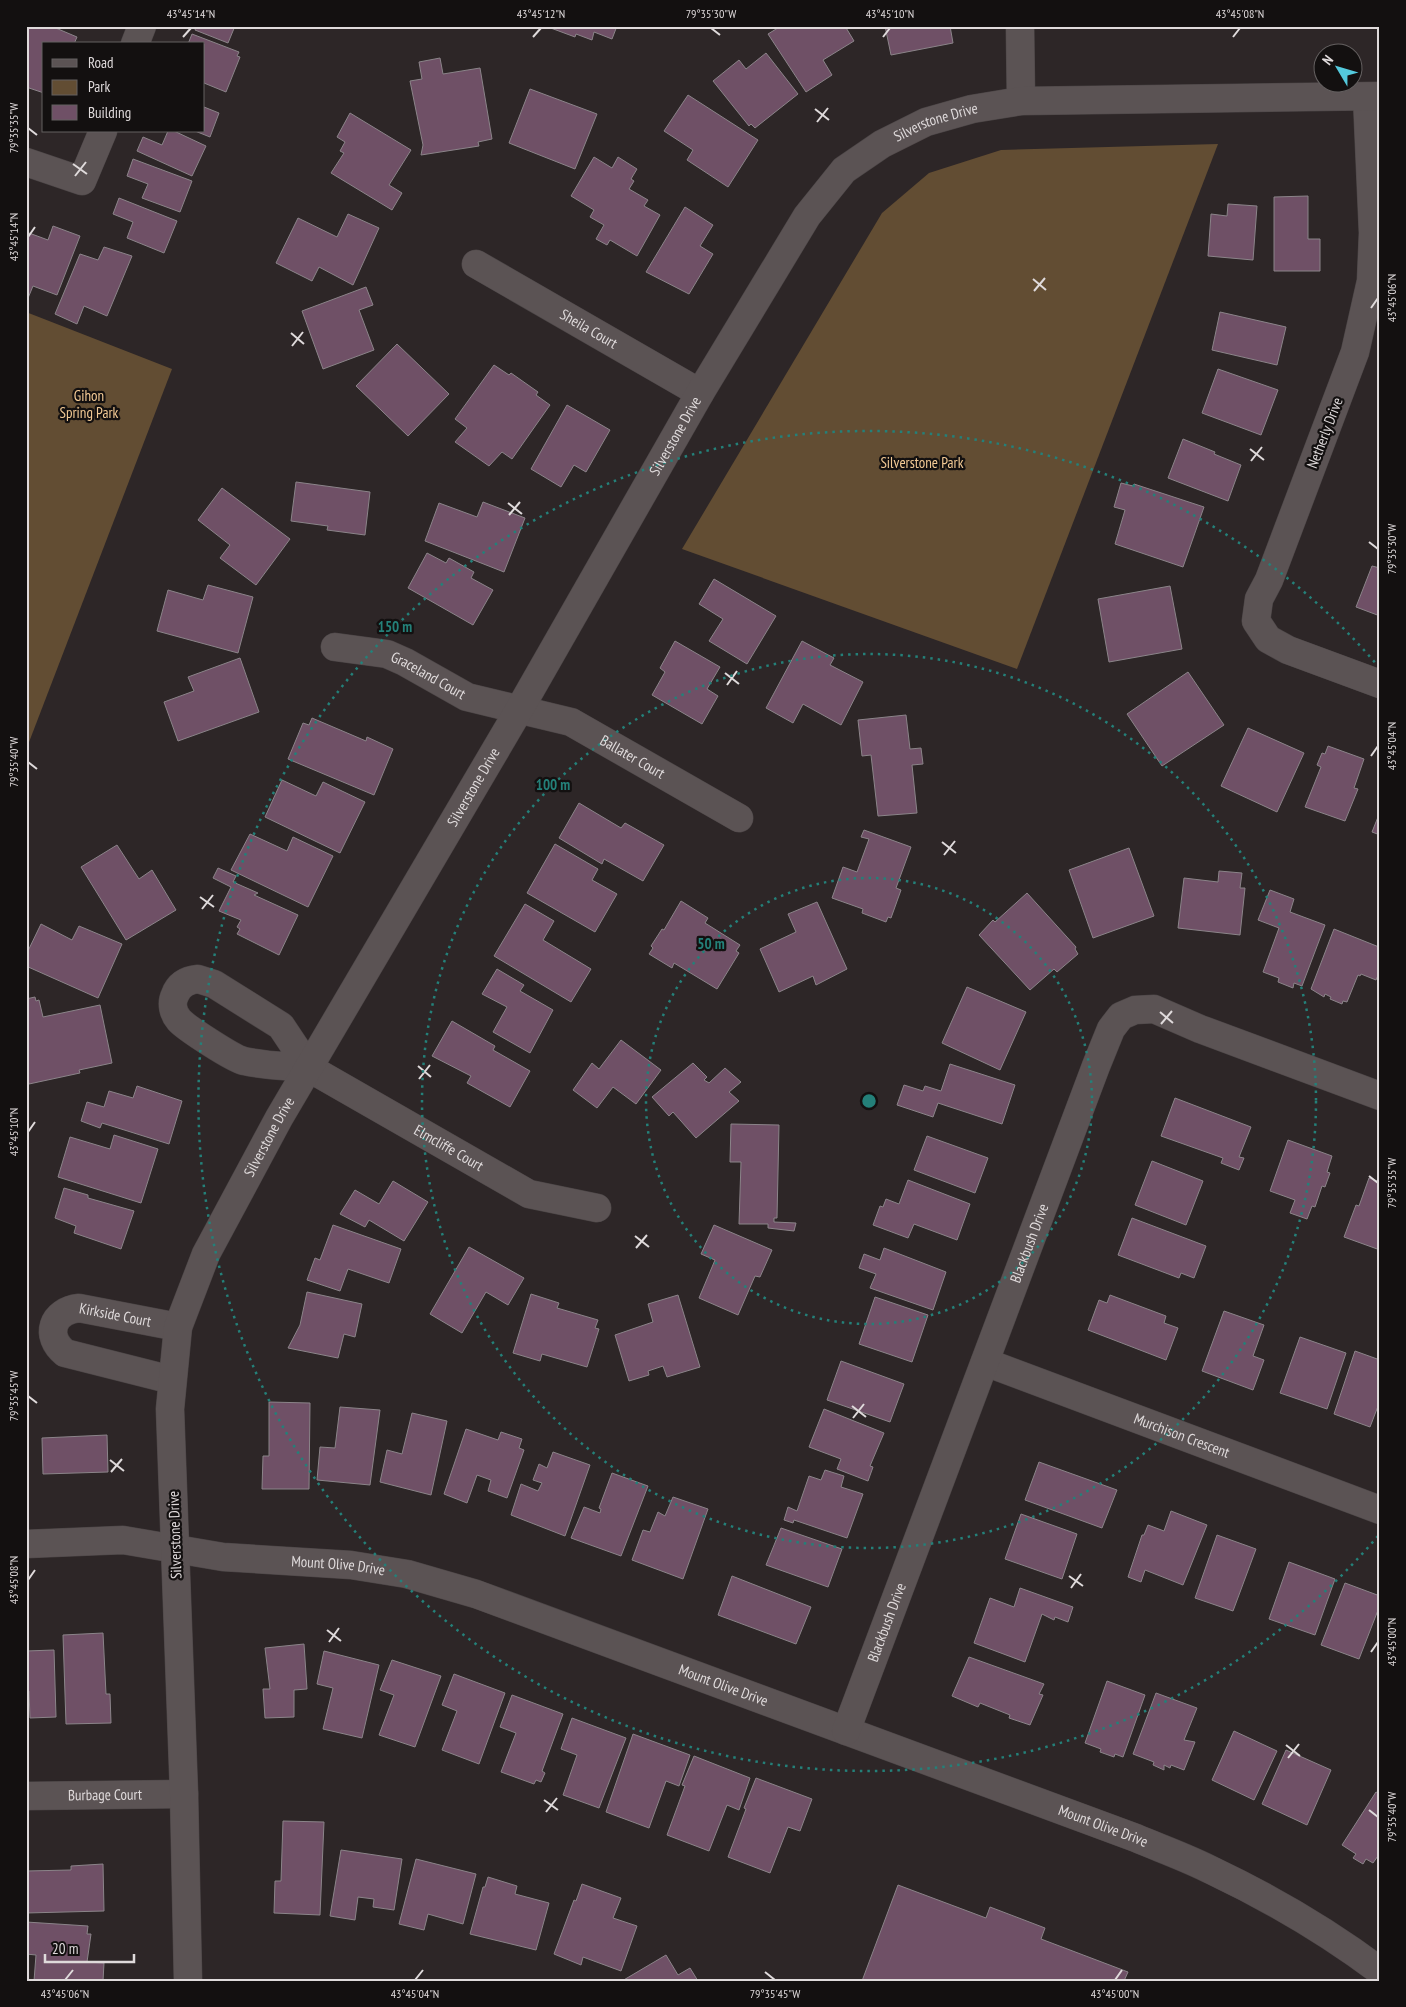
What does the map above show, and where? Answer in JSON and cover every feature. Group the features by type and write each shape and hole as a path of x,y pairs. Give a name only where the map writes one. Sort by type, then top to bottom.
{"street":[{"path":"136,42 142,26"},
{"path":"1020,26 1021,101"},
{"name":"Silverstone Drive","path":"188,1981 184,1794 170,1409 178,1327 206,1254 279,1118 519,710 700,393 806,216 844,170 882,144 926,122 972,109 1021,101 1374,96"},
{"name":"Netherly Drive","path":"1374,96 1371,281 1355,352 1269,580 1259,599 1256,622 1268,639 1288,650 1380,684"},
{"path":"26,162 82,181 103,132"},
{"name":"Sheila Court","path":"476,264 700,393"},
{"name":"Graceland Court","path":"335,647 387,654 405,662 466,697 519,710"},
{"name":"Ballater Court","path":"519,710 571,722 582,727 739,818"},
{"path":"198,978 214,984 281,1026 309,1068 242,1061 179,1021 173,1006 177,990 190,980 198,978"},
{"name":"Blackbush Drive","path":"846,1731 1096,1066 1111,1029 1121,1016 1135,1010 1154,1009 1200,1029 1380,1096"},
{"name":"Elmcliffe Court","path":"309,1068 529,1194 597,1208"},
{"name":"Kirkside Court","path":"172,1380 65,1353 54,1341 54,1325 63,1312 79,1308 178,1327"},
{"name":"Murchison Crescent","path":"984,1362 1380,1510"},
{"name":"Mount Olive Drive","path":"26,1544 123,1540 224,1557 351,1565 407,1574 476,1594 1127,1834 1212,1870 1272,1901 1344,1944 1380,1971"},
{"name":"Burbage Court","path":"26,1796 184,1794"}],"green space":[{"name":"Silverstone Park","path":"1218,144 1017,669 682,549 882,213 929,173 1001,150"},
{"name":"Gihon Spring Park","path":"26,312 172,369 26,750"}],"building":[{"path":"26,26 51,26 77,37 75,42 42,42 42,92 26,87"},
{"path":"196,26 235,26 228,43 195,30"},
{"path":"617,26 612,39 594,32 592,40 576,34 575,37 548,27"},
{"path":"781,26 845,26 854,41 823,60 832,75 806,92 768,34"},
{"path":"885,26 950,26 953,43 891,55"},
{"path":"192,34 239,52 237,56 240,57 226,92 205,83 205,42 189,42"},
{"path":"766,53 798,94 755,128 751,124 749,126 713,81 739,60 746,69"},
{"path":"440,58 443,74 480,68 492,139 478,142 479,146 421,155 423,145 410,81 422,79 419,62"},
{"path":"530,89 597,114 575,169 509,143"},
{"path":"688,95 758,140 728,187 687,160 693,150 664,131"},
{"path":"205,107 219,113 210,137 198,132 205,132"},
{"path":"350,113 411,150 389,185 402,193 392,210 331,173 344,153 340,151 345,142 337,137"},
{"path":"168,132 176,132 206,146 192,176 137,151 143,137 162,145"},
{"path":"594,157 612,168 618,157 637,169 631,179 634,181 629,189 648,200 644,206 660,215 637,256 610,240 607,245 596,239 604,225 590,217 594,210 571,196"},
{"path":"133,159 192,181 180,212 142,198 148,184 127,176"},
{"path":"1308,196 1308,239 1320,239 1320,271 1274,271 1274,197"},
{"path":"119,198 177,221 164,253 127,238 133,222 113,214"},
{"path":"1228,204 1257,206 1253,260 1208,256 1211,214 1227,216"},
{"path":"685,207 713,225 700,246 713,254 689,294 646,272"},
{"path":"348,214 379,228 353,285 319,267 312,281 276,263 298,218 337,237"},
{"path":"53,226 80,236 57,295 33,286 26,303 26,240 29,233 48,240"},
{"path":"104,247 132,256 107,316 84,306 77,324 55,314 80,254 98,260"},
{"path":"366,287 373,305 359,310 374,350 323,369 302,311"},
{"path":"1220,312 1286,327 1277,365 1212,350"},
{"path":"397,344 449,394 408,436 356,386"},
{"path":"494,365 509,375 511,373 538,392 536,395 550,405 512,459 502,452 489,466 455,442 467,428 455,419"},
{"path":"1218,369 1278,390 1261,435 1202,413"},
{"path":"567,405 610,430 586,472 574,465 561,487 531,469"},
{"path":"1183,439 1241,465 1228,501 1168,478"},
{"path":"296,482 370,492 365,535 327,530 328,526 291,521"},
{"path":"1121,483 1133,486 1134,484 1204,507 1183,567 1115,544 1125,510 1114,507"},
{"path":"222,488 290,539 256,585 220,558 230,545 198,520"},
{"path":"483,502 525,518 504,572 425,541 439,503 477,517"},
{"path":"427,553 446,563 449,558 474,572 471,578 493,590 473,625 408,588"},
{"path":"1372,566 1380,568 1380,616 1356,607"},
{"path":"714,579 776,616 747,664 709,641 723,619 699,604"},
{"path":"208,585 253,597 238,653 157,631 168,590 203,600"},
{"path":"1170,586 1182,649 1109,662 1098,599"},
{"path":"675,641 720,667 707,689 718,696 702,724 652,695 665,672 660,668"},
{"path":"802,641 834,658 830,665 863,682 841,725 803,704 793,723 766,708"},
{"path":"240,658 259,712 178,741 164,702 194,691 188,677"},
{"path":"1188,672 1224,725 1162,766 1127,714"},
{"path":"906,715 910,749 921,748 923,764 912,765 917,813 878,816 871,755 862,756 858,720"},
{"path":"312,718 366,741 367,737 393,749 374,795 288,759 303,723 309,725"},
{"path":"1248,728 1304,753 1277,812 1221,786"},
{"path":"1328,746 1364,759 1354,788 1358,789 1345,821 1305,807 1321,767 1317,765 1322,753 1325,754"},
{"path":"282,780 316,796 323,782 365,802 340,853 265,817"},
{"path":"579,803 621,828 625,823 664,845 643,881 604,859 602,864 559,838"},
{"path":"1380,812 1380,835 1372,832"},
{"path":"864,830 911,847 896,888 901,890 891,918 888,917 886,922 862,913 863,909 832,898 843,867 857,872 869,839 861,837"},
{"path":"250,834 287,851 293,837 333,856 308,907 231,870"},
{"path":"555,844 598,869 592,880 617,894 595,932 527,893"},
{"path":"117,845 139,879 152,870 176,910 126,940 81,867"},
{"path":"1129,848 1154,916 1093,938 1069,870"},
{"path":"218,868 236,876 233,882 258,893 254,895 298,915 279,955 237,934 240,929 237,927 241,920 219,911 231,887 213,878"},
{"path":"1219,871 1242,873 1240,888 1245,888 1240,935 1178,928 1184,878 1218,882"},
{"path":"1270,890 1294,899 1290,912 1325,925 1302,986 1294,983 1293,988 1278,982 1279,978 1263,972 1279,928 1258,920"},
{"path":"1027,893 1076,947 1075,949 1078,954 1057,972 1054,969 1030,990 979,935 993,920 995,922"},
{"path":"681,901 708,918 705,923 740,945 736,951 739,953 717,989 674,963 672,968 649,954 653,948 651,946 662,929 664,930"},
{"path":"817,902 847,969 816,985 813,976 779,992 760,949 796,932 788,914"},
{"path":"525,904 554,921 543,940 591,969 571,1002 494,956"},
{"path":"41,924 72,940 79,926 122,944 98,998 26,966 26,955"},
{"path":"1334,929 1379,947 1380,944 1380,971 1376,980 1361,974 1360,976 1358,975 1347,1002 1343,1001 1342,1004 1330,999 1331,997 1325,994 1324,997 1311,989"},
{"path":"497,969 524,985 520,991 553,1010 530,1053 493,1032 507,1007 482,994"},
{"path":"967,987 1026,1012 1000,1070 942,1043"},
{"path":"35,997 36,1001 39,1000 43,1017 100,1005 112,1063 79,1070 80,1073 29,1084 26,1073 26,999"},
{"path":"452,1021 495,1046 493,1050 530,1071 510,1107 467,1083 471,1076 432,1056"},
{"path":"621,1040 661,1070 636,1104 613,1087 597,1108 573,1090 592,1063 599,1069"},
{"path":"693,1063 707,1077 704,1080 709,1083 725,1068 741,1082 729,1092 739,1101 696,1138 673,1112 669,1116 652,1097"},
{"path":"950,1064 1015,1085 1002,1124 938,1103 933,1117 897,1105 904,1085 923,1091 925,1086 941,1091"},
{"path":"137,1086 182,1101 169,1144 102,1123 100,1128 81,1121 87,1102 104,1107 109,1091 133,1098"},
{"path":"1175,1098 1251,1127 1239,1157 1244,1158 1239,1170 1221,1163 1223,1158 1161,1136"},
{"path":"731,1124 779,1125 777,1218 774,1218 774,1222 796,1223 794,1231 768,1228 768,1224 739,1224 741,1162 730,1162"},
{"path":"114,1135 158,1149 141,1203 58,1177 70,1137 110,1149"},
{"path":"927,1136 988,1158 975,1193 914,1170"},
{"path":"1288,1140 1332,1156 1327,1172 1330,1173 1325,1187 1322,1186 1315,1207 1312,1206 1307,1219 1290,1213 1295,1200 1270,1191"},
{"path":"1152,1161 1203,1181 1186,1225 1135,1205"},
{"path":"1369,1178 1380,1182 1380,1250 1344,1237 1356,1205 1359,1206"},
{"path":"908,1180 970,1204 957,1240 914,1224 908,1238 873,1225 880,1206 883,1207 886,1199 899,1204"},
{"path":"393,1181 428,1202 404,1241 369,1220 365,1227 340,1214 355,1190 379,1204"},
{"path":"64,1188 88,1195 88,1198 134,1211 121,1249 74,1233 76,1226 55,1218"},
{"path":"1132,1218 1206,1246 1194,1278 1181,1273 1179,1278 1118,1255"},
{"path":"333,1225 401,1249 389,1283 348,1269 340,1291 307,1280 315,1258 320,1260"},
{"path":"714,1225 772,1250 760,1277 755,1276 738,1315 699,1298 715,1260 701,1254"},
{"path":"469,1247 524,1278 508,1305 486,1292 462,1333 430,1314"},
{"path":"884,1248 946,1272 933,1310 870,1288 876,1274 859,1268 864,1254 880,1260"},
{"path":"307,1292 362,1304 355,1337 344,1334 338,1358 288,1348 300,1325"},
{"path":"531,1294 559,1303 557,1308 598,1320 595,1328 599,1329 587,1367 542,1354 540,1361 513,1353"},
{"path":"678,1295 700,1367 667,1377 663,1366 648,1371 649,1375 629,1381 615,1335 653,1322 648,1304"},
{"path":"1110,1295 1166,1316 1164,1323 1178,1328 1166,1360 1088,1330 1099,1300 1107,1303"},
{"path":"875,1297 928,1315 912,1362 859,1344"},
{"path":"1224,1311 1264,1325 1253,1356 1264,1360 1253,1390 1202,1371"},
{"path":"1300,1337 1346,1353 1327,1409 1280,1393"},
{"path":"1355,1351 1380,1360 1380,1401 1370,1427 1334,1414"},
{"path":"841,1361 904,1384 890,1422 827,1400"},
{"path":"269,1402 310,1403 309,1489 262,1489 263,1456 269,1456"},
{"path":"340,1407 380,1410 370,1485 317,1480 320,1447 335,1448"},
{"path":"824,1409 884,1433 870,1466 873,1467 868,1481 837,1469 841,1459 809,1447"},
{"path":"412,1413 447,1421 431,1495 380,1482 387,1450 402,1454"},
{"path":"466,1429 498,1440 501,1432 522,1439 519,1448 524,1450 507,1498 488,1491 491,1480 477,1475 467,1503 444,1494"},
{"path":"107,1435 108,1472 43,1474 42,1438"},
{"path":"553,1452 590,1465 565,1536 511,1515 521,1484 538,1491 542,1483 533,1480 539,1464 547,1468"},
{"path":"1039,1462 1117,1490 1102,1528 1025,1500"},
{"path":"825,1470 844,1476 841,1487 863,1494 847,1538 794,1520 793,1523 784,1520 788,1507 797,1511 809,1476 821,1480"},
{"path":"612,1473 648,1486 621,1556 571,1538 584,1507 600,1513 601,1509 599,1508"},
{"path":"673,1497 708,1509 683,1579 632,1560 643,1530 650,1532 658,1512 665,1516"},
{"path":"1171,1511 1207,1525 1183,1585 1145,1570 1141,1582 1128,1577 1142,1535 1144,1535 1148,1525 1164,1531"},
{"path":"1021,1514 1077,1534 1062,1579 1005,1559"},
{"path":"781,1528 842,1549 828,1587 766,1565"},
{"path":"1217,1535 1256,1549 1233,1611 1195,1598"},
{"path":"1289,1562 1335,1579 1315,1635 1269,1619"},
{"path":"732,1576 811,1607 796,1644 718,1615"},
{"path":"1345,1583 1380,1596 1380,1605 1359,1659 1321,1645"},
{"path":"1020,1588 1073,1607 1068,1622 1055,1617 1054,1620 1042,1614 1025,1662 974,1643 990,1598 1014,1607"},
{"path":"103,1633 106,1694 110,1694 111,1723 66,1724 63,1635"},
{"path":"304,1644 307,1689 294,1690 294,1717 265,1718 263,1689 270,1689 265,1648"},
{"path":"54,1650 56,1717 30,1718 29,1691 26,1691 26,1651"},
{"path":"324,1651 379,1665 362,1738 323,1729 333,1688 317,1684"},
{"path":"969,1657 1044,1684 1039,1694 1043,1695 1030,1725 1009,1718 1010,1715 980,1703 978,1707 952,1696"},
{"path":"392,1660 441,1676 415,1747 379,1735 394,1695 380,1690"},
{"path":"454,1674 505,1693 479,1764 442,1750 457,1711 442,1705"},
{"path":"1107,1681 1145,1695 1123,1757 1115,1754 1114,1757 1100,1752 1101,1749 1085,1743"},
{"path":"1156,1693 1197,1708 1184,1740 1195,1742 1184,1770 1171,1765 1170,1768 1164,1765 1164,1770 1153,1765 1154,1762 1133,1754"},
{"path":"512,1695 563,1714 542,1771 545,1773 541,1782 536,1780 534,1784 501,1772 516,1733 500,1727"},
{"path":"572,1718 626,1738 599,1808 563,1795 577,1755 561,1749"},
{"path":"1234,1731 1277,1751 1254,1800 1212,1780"},
{"path":"633,1734 690,1755 679,1786 666,1781 649,1828 606,1812"},
{"path":"1286,1750 1331,1770 1307,1825 1262,1804"},
{"path":"694,1756 750,1778 739,1810 727,1805 709,1851 667,1835 685,1786 682,1785"},
{"path":"756,1778 812,1799 800,1831 788,1827 770,1873 728,1857"},
{"path":"1376,1792 1380,1794 1380,1853 1373,1863 1366,1859 1363,1864 1353,1858 1356,1854 1342,1845"},
{"path":"283,1821 324,1822 320,1915 274,1913 275,1881 281,1881"},
{"path":"341,1850 402,1859 394,1910 373,1907 374,1899 358,1897 355,1920 330,1916"},
{"path":"416,1859 476,1874 463,1924 428,1914 424,1930 399,1924"},
{"path":"103,1864 104,1911 26,1913 26,1871 71,1870 71,1866"},
{"path":"488,1877 517,1886 515,1894 549,1903 536,1950 470,1934 483,1887 485,1887"},
{"path":"582,1884 621,1898 613,1918 637,1926 621,1971 583,1957 581,1965 554,1954"},
{"path":"898,1885 986,1918 990,1907 1045,1928 1041,1939 1128,1972 1124,1981 862,1981"},
{"path":"26,1922 88,1926 87,1934 91,1934 87,1962 104,1963 103,1981 34,1981 36,1955 26,1954"},
{"path":"666,1955 678,1975 690,1968 698,1981 622,1981"}]}
